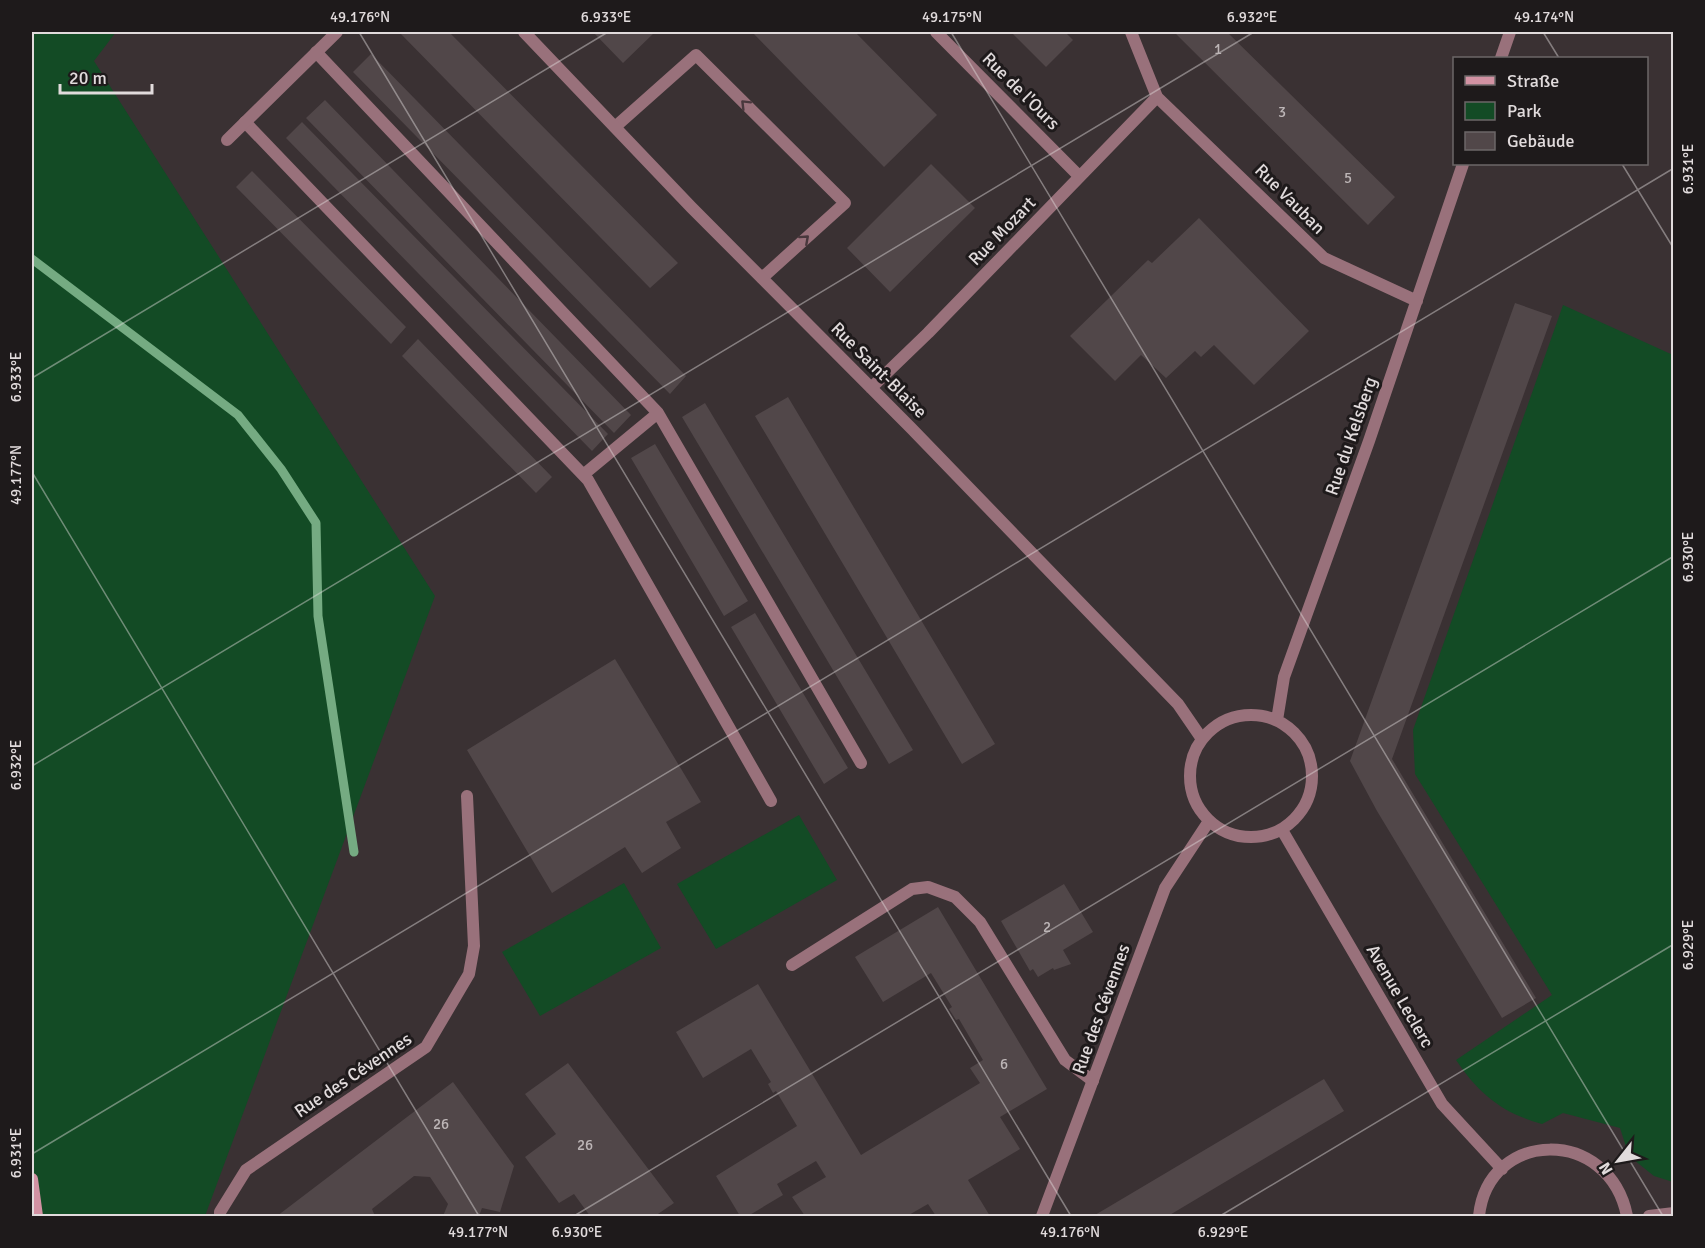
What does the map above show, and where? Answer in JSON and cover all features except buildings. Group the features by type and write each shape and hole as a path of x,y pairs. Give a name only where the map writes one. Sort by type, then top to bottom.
{"main road":[{"path":"32,1179 37,1216"}],"street":[{"path":"227,140 337,32"},
{"name":"Rue Saint-Blaise","path":"524,32 1178,704 1202,739"},
{"name":"Rue de l'Ours","path":"936,32 1079,176"},
{"path":"1131,32 1157,97"},
{"path":"1501,57 1510,32"},
{"path":"316,52 658,413 861,763"},
{"path":"615,127 696,55 845,203 762,278"},
{"name":"Rue Mozart","path":"871,388 928,333 1157,97"},
{"name":"Rue Vauban","path":"1157,97 1324,258 1417,301"},
{"path":"245,122 583,475 771,801"},
{"name":"Rue du Kelsberg","path":"1277,720 1284,677 1463,165"},
{"path":"583,475 658,413"},
{"path":"1251,714 1277,720 1303,742 1313,769 1306,807 1282,831 1244,838 1209,822 1192,795 1190,764 1202,739 1223,721 1251,714"},
{"name":"Rue des Cévennes","path":"220,1216 220,1212 246,1170 426,1047 469,974 474,946 467,796"},
{"name":"Rue des Cévennes","path":"1042,1216 1165,888 1209,822"},
{"name":"Avenue Leclerc","path":"1282,831 1442,1104 1502,1169"},
{"path":"792,965 912,889 928,887 955,897 980,922 1065,1060 1093,1082"},
{"path":"1479,1216 1488,1186 1502,1169 1519,1157 1539,1150 1560,1149 1581,1154 1599,1165 1614,1180 1624,1198 1627,1216"},
{"path":"1648,1216 1674,1213"}],"green space":[{"path":"32,32 116,32 94,61 435,596 205,1216 32,1216"},
{"path":"1563,305 1673,355 1673,1182 1654,1176 1629,1156 1620,1128 1563,1113 1542,1124 1515,1114 1503,1108 1483,1092 1456,1060 1552,995 1415,774 1413,730"},
{"path":"799,815 837,880 716,949 677,884"},
{"path":"624,883 661,948 540,1016 502,952"}],"waterway":[{"path":"32,259 238,415 281,469 316,523 318,616 354,852"}]}
